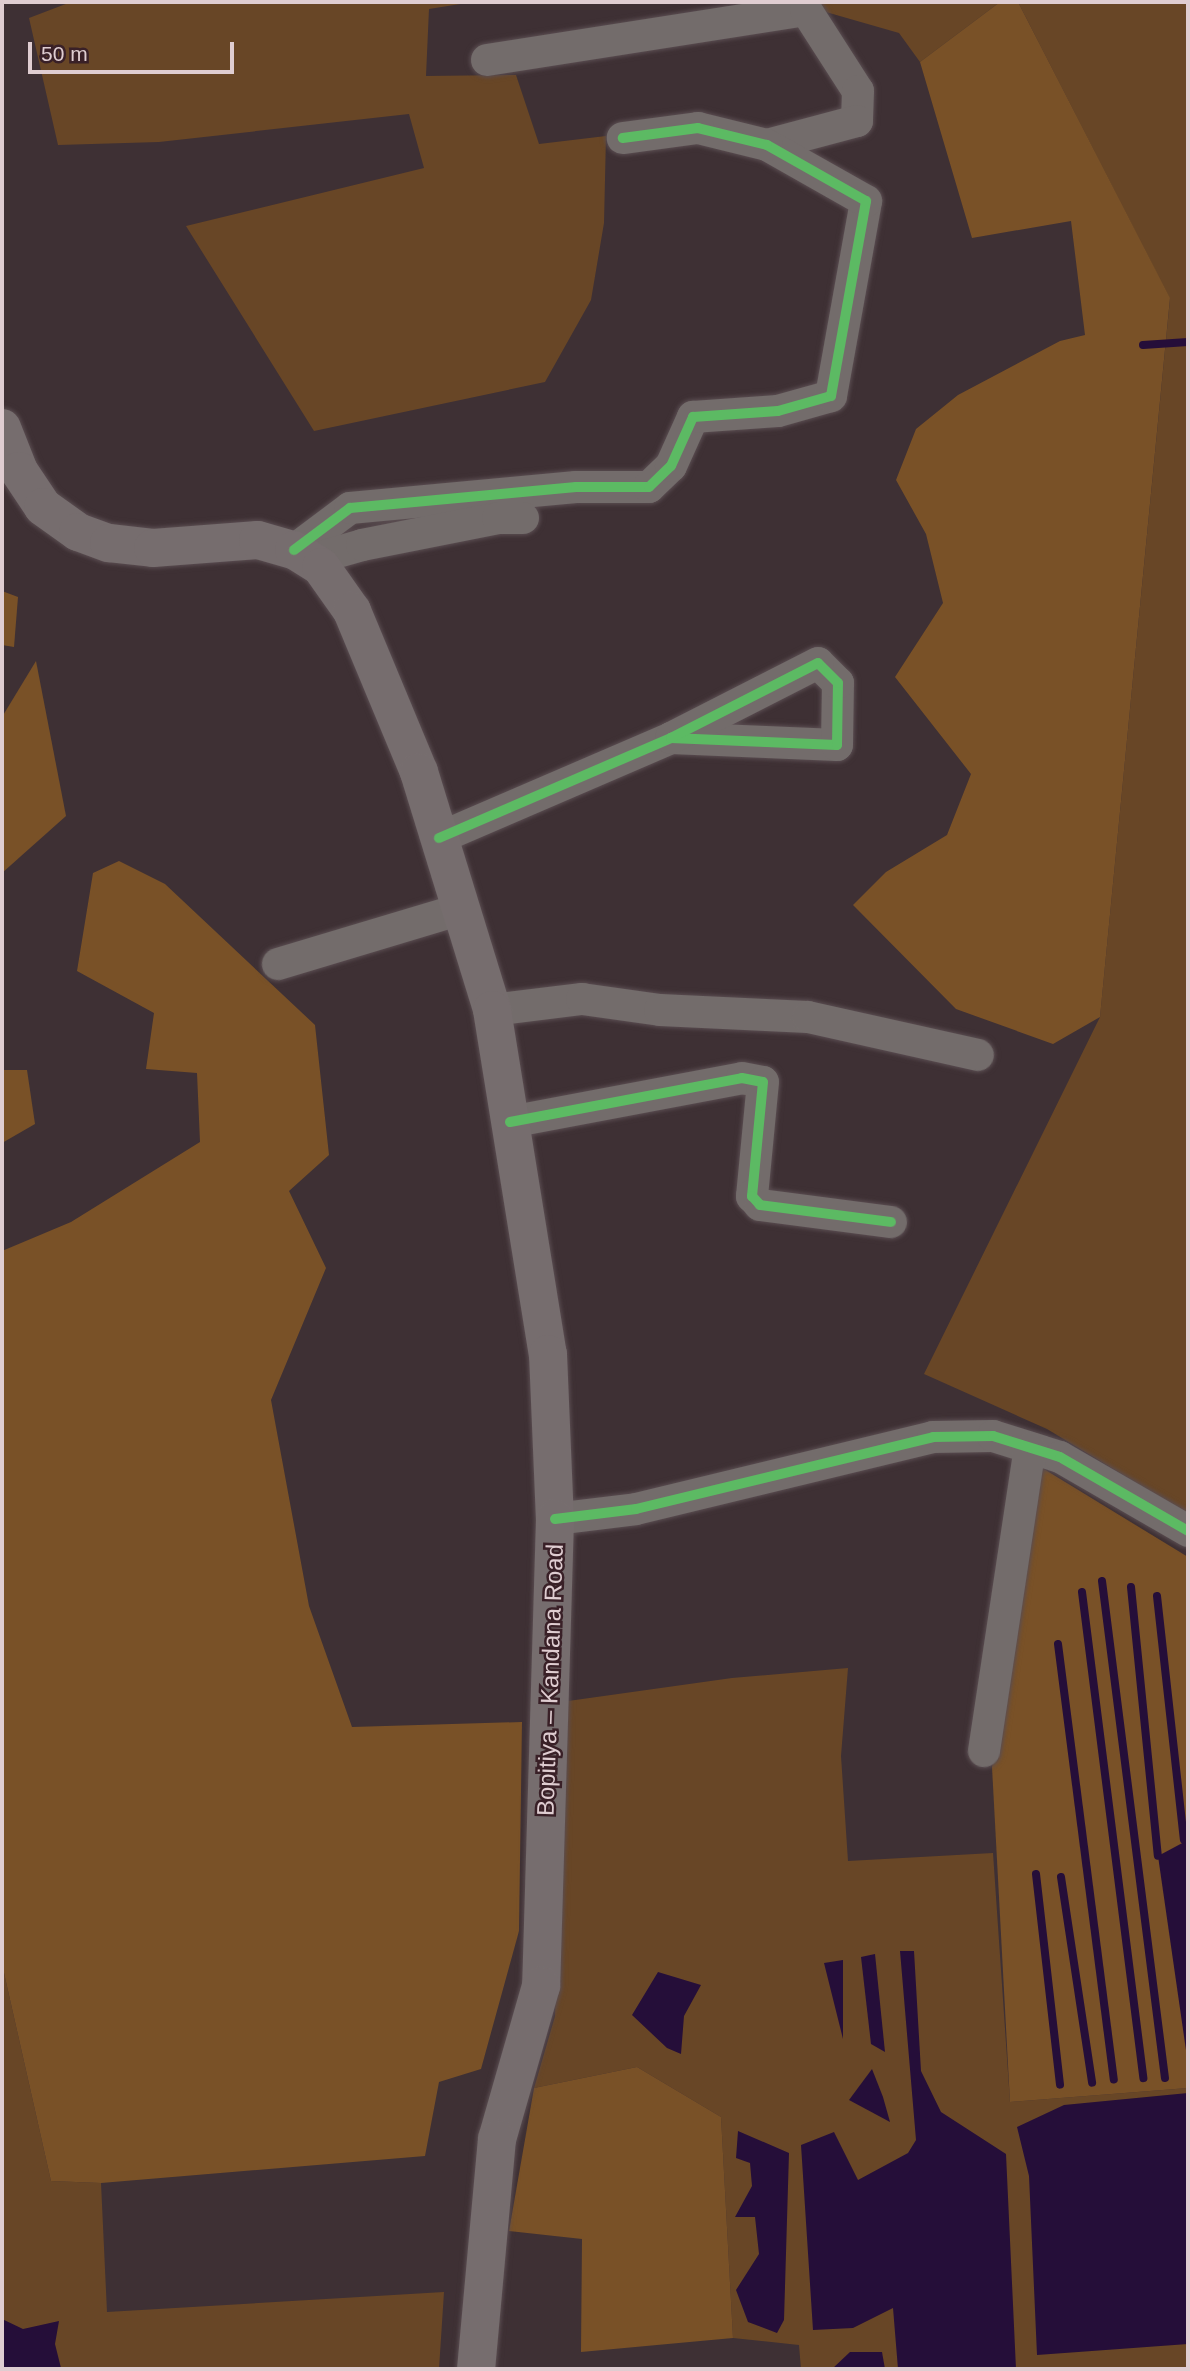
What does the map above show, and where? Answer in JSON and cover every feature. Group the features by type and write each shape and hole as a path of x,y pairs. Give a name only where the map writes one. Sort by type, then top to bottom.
{"main road":[{"path":"2,428 19,471 43,507 79,532 109,543 153,548 258,540 302,555"},
{"name":"Bopitiya – Kandana Road","path":"302,555 321,567 352,611 419,772 492,1010 548,1354 555,1519 541,1986 497,2138 476,2369"}],"street":[{"path":"487,60 806,10 858,91 857,121 767,145"},
{"path":"302,555 350,508 576,487 649,487 671,466 693,417 778,411 831,396 866,201 767,145 698,128 623,138"},
{"path":"302,555 498,518 523,518"},
{"path":"439,838 671,738 818,663 838,683 837,745 671,738"},
{"path":"278,964 461,909"},
{"path":"492,1010 582,999 660,1010 808,1017 978,1055"},
{"path":"510,1122 742,1078 764,1082 752,1196 760,1205 891,1222"},
{"path":"555,1519 636,1509 933,1437 993,1436 1060,1457 1188,1531"},
{"path":"984,1751 1030,1448"}],"shaded area":[{"path":"71,2 473,2 429,9 426,76 516,75 539,144 606,136 604,223 591,300 545,382 314,431 186,226 424,168 409,114 159,142 58,145 29,18"},
{"path":"791,2 1000,2 920,62 899,33"},
{"path":"1000,2 1018,2 1170,298 1100,1017 1053,1044 956,1009 853,905 886,872 947,835 971,774 895,677 943,603 926,534 896,480 916,429 958,395 1060,341 1085,335 1071,221 972,238 920,62"},
{"path":"1018,2 1188,2 1188,1514 1047,1429 924,1374 1100,1017 1170,299"},
{"path":"2,591 18,597 14,647 2,645"},
{"path":"36,661 66,816 2,873 2,717"},
{"path":"119,861 165,884 315,1025 329,1155 289,1191 326,1268 271,1400 309,1606 352,1727 522,1722 519,1931 481,2069 439,2082 425,2156 101,2183 51,2181 2,1964 2,1251 71,1222 200,1142 197,1073 146,1069 154,1013 77,971 93,873"},
{"path":"2,1070 27,1070 35,1124 2,1143"},
{"path":"1039,1466 1188,1557 1188,2088 1010,2102 992,1767"},
{"path":"848,1668 841,1756 848,1861 993,1853 1010,2102 1188,2088 1188,2369 801,2369 799,2345 733,2338 721,2117 637,2067 534,2088 555,2016 561,1702 732,1678"},
{"path":"1188,1840 1188,2064 1158,1856"},
{"path":"900,1951 914,1951 921,2071 941,2112 1006,2154 1016,2369 898,2369 893,2308 853,2328 813,2330 801,2145 834,2132 858,2180 908,2153 916,2140"},
{"path":"875,1954 885,2052 871,2044 861,1957"},
{"path":"843,1960 843,2039 824,1963"},
{"path":"2,1964 51,2181 101,2183 107,2312 444,2292 439,2369 2,2369"},
{"path":"658,1972 701,1985 684,2016 681,2054 667,2048 632,2015"},
{"path":"637,2067 721,2117 733,2338 581,2352 582,2239 509,2231 534,2088"},
{"path":"872,2069 883,2097 890,2122 849,2100"},
{"path":"1188,2093 1188,2344 1037,2355 1029,2176 1017,2127 1064,2105"},
{"path":"738,2131 789,2153 784,2320 777,2333 748,2322 736,2290 759,2254 755,2217 735,2217 752,2186 750,2163 736,2158"},
{"path":"2,2319 23,2329 59,2321 55,2344 61,2368 2,2369"},
{"path":"850,2352 882,2352 885,2369 832,2369"}],"waterway":[{"path":"1143,345 1188,342"},
{"path":"1102,1581 1165,2078"},
{"path":"1131,1587 1158,1856"},
{"path":"1082,1592 1143,2078"},
{"path":"1157,1596 1184,1840"},
{"path":"1058,1644 1114,2079"},
{"path":"1036,1874 1060,2085"},
{"path":"1061,1877 1092,2083"}],"cycle path":[{"path":"294,550 350,508 576,487 649,487 671,466 693,417 778,411 831,396 866,201 767,145 698,128 623,138"},
{"path":"439,838 671,738 837,745 838,683 818,663 671,738"},
{"path":"510,1122 742,1078 763,1082 752,1196 760,1205 891,1222"},
{"path":"555,1519 636,1509 933,1437 993,1436 1060,1457 1188,1531"}]}
